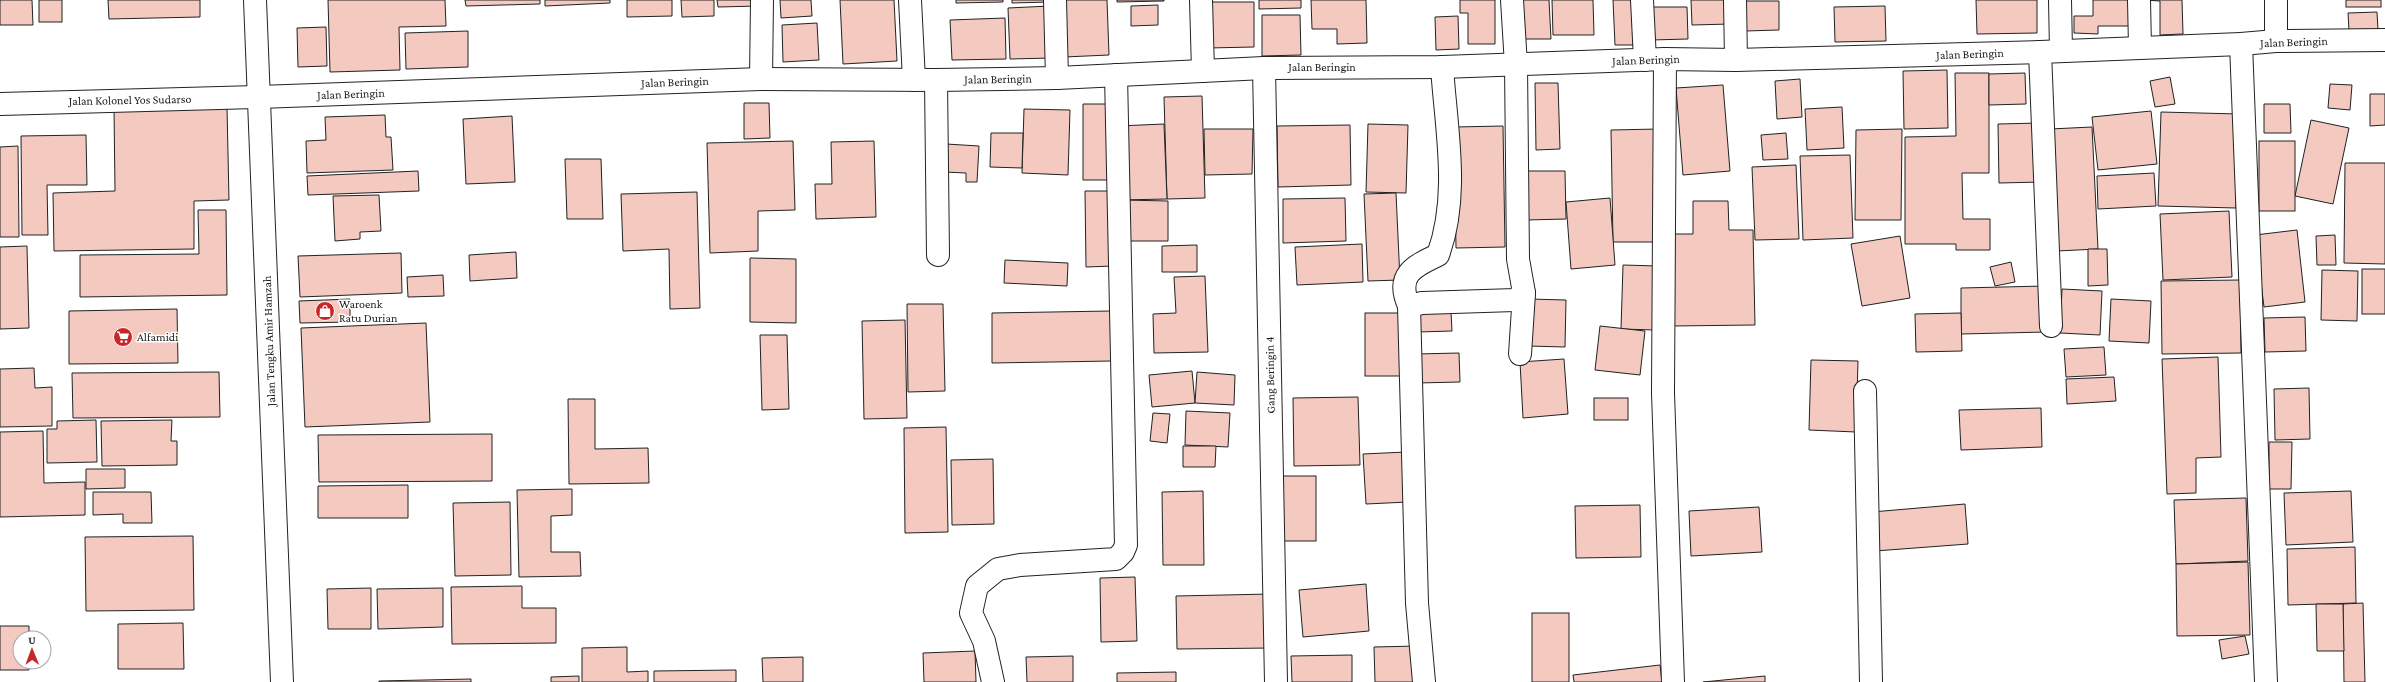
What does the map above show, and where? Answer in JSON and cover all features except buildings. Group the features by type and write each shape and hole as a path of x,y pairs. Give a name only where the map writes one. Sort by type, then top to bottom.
{"main road":[{"name":"Jalan Tengku Amir Hamzah","path":"255,0 282,682"},
{"path":"761,79 762,0"},
{"path":"910,0 914,80"},
{"path":"1055,0 1057,78"},
{"path":"1201,0 1203,71"},
{"path":"1512,0 1516,65 1518,259 1524,293 1520,354"},
{"path":"1642,0 1655,59 1663,393 1673,682"},
{"path":"1735,0 1736,60"},
{"path":"2051,326 2051,51 2060,0"},
{"path":"2139,0 2140,47"},
{"path":"2276,0 2276,41"},
{"name":"Jalan Beringin","path":"259,97 761,79 936,80 1057,78 1264,68 1516,65 1655,59 1736,60 2051,51 2241,44 2276,41 2385,40"},
{"path":"2241,44 2266,682"},
{"path":"1424,682 1417,603 1409,306 1405,295 1407,277 1414,266 1438,255 1450,212 1450,176 1442,66"},
{"name":"Gang Beringin 4","path":"1264,68 1276,682"},
{"path":"992,682 984,641 971,613 977,586 998,569 1020,565 1116,558 1123,552 1126,545 1116,76"},
{"path":"936,80 938,255"},
{"name":"Jalan Kolonel Yos Sudarso","path":"0,104 259,97"},
{"path":"1409,306 1422,303 1515,300 1524,293"},
{"path":"1865,391 1871,682"}],"place":[{"name":"Waroenk Ratu Durian","path":"325,311"},
{"name":"Alfamidi","path":"123,337"}]}
